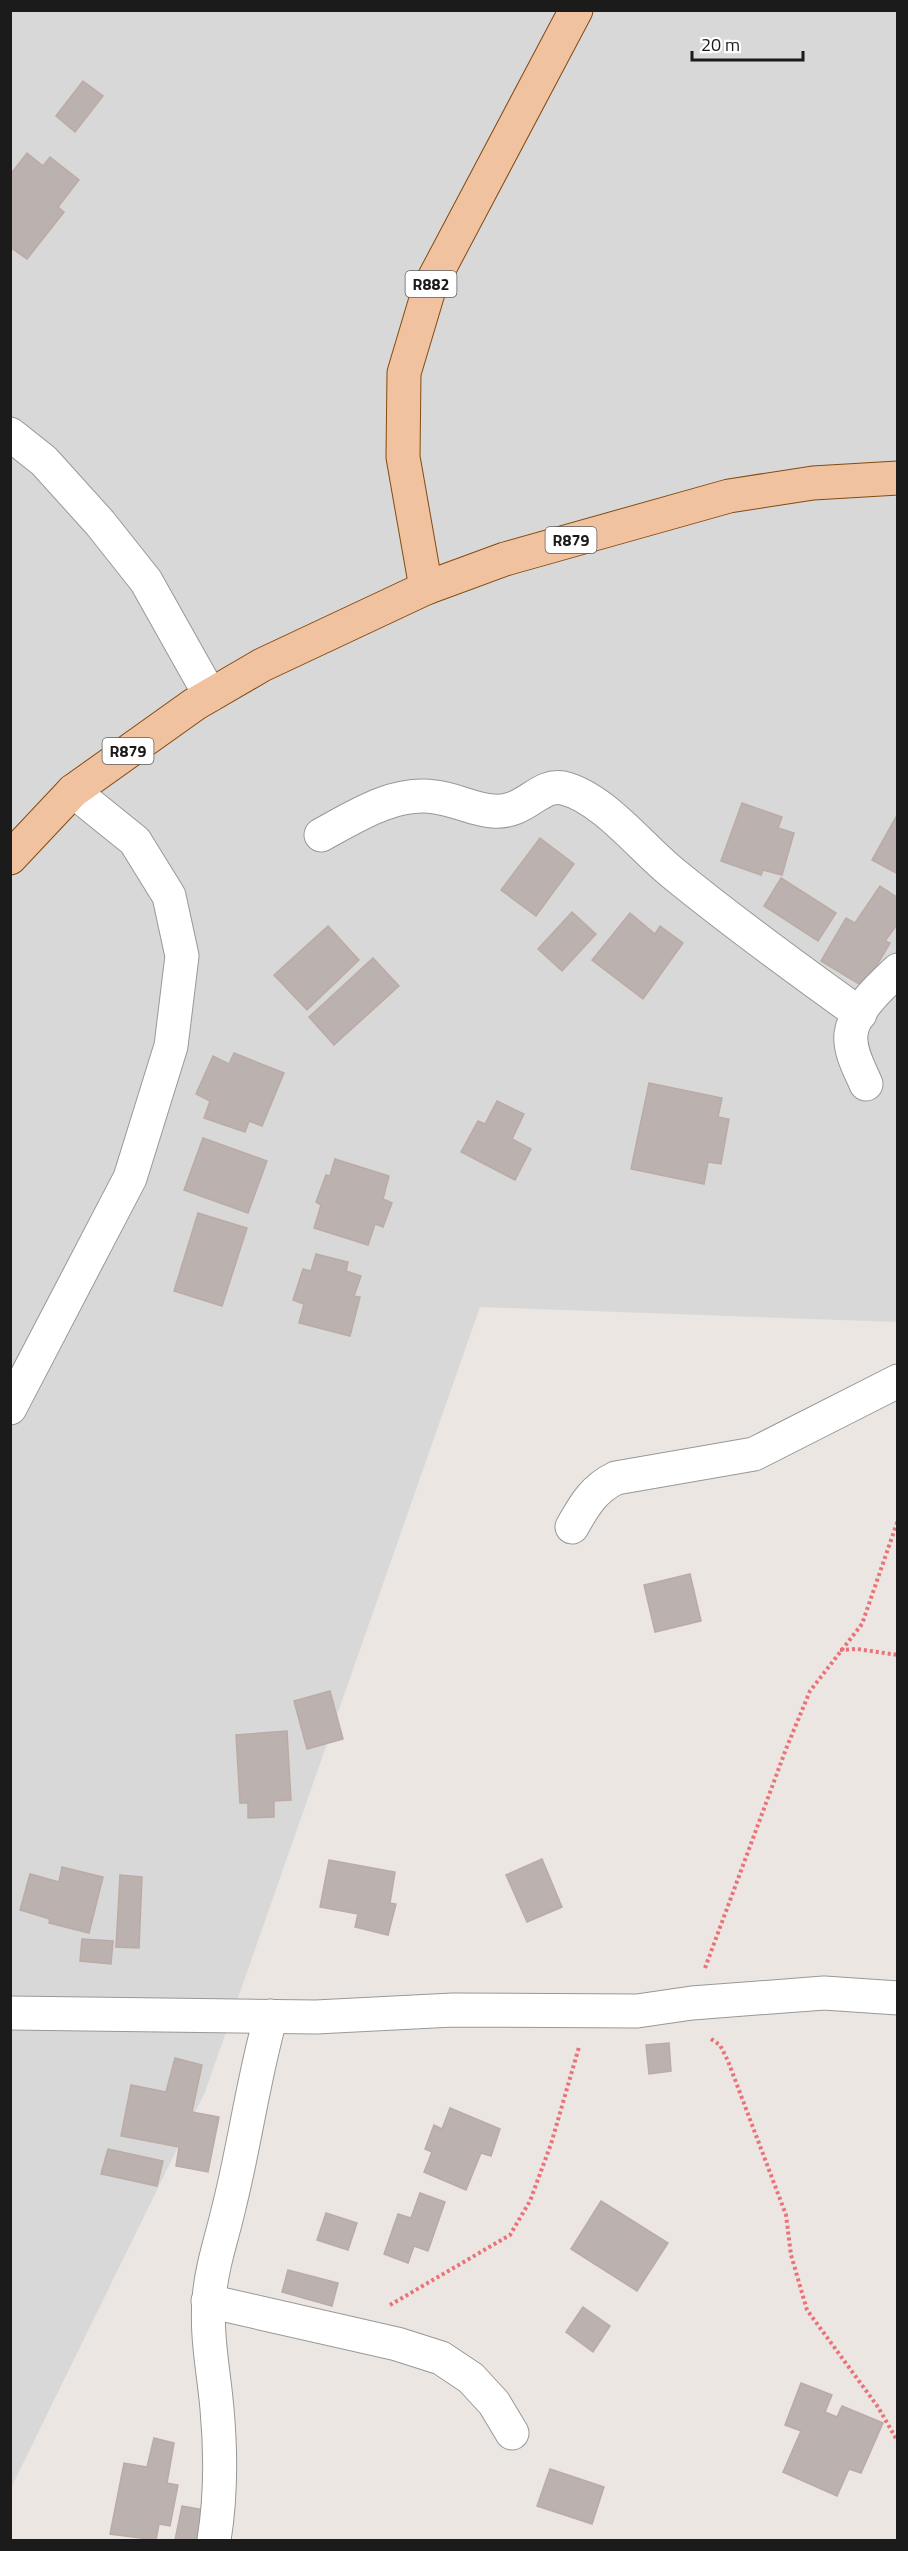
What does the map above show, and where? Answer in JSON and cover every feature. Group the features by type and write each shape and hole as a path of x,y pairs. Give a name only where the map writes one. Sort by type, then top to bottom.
{"main road":[{"name":"R882","path":"426,588 403,457 404,373 430,286 576,10"},
{"name":"R879","path":"10,858 73,790 210,695 262,665 426,588 505,559 729,496 813,483 897,478"}],"street":[{"path":"10,434 44,460 100,523 146,581 210,695"},
{"path":"321,835 369,809 408,796 436,796 489,811 503,812 518,809 552,787 563,788 583,795 673,874 860,1014"},
{"path":"10,1408 130,1178 171,1046 182,956 170,896 135,841 73,790"},
{"path":"866,1084 852,1047 851,1034 860,1014 897,970"},
{"path":"572,1527 592,1495 601,1485 616,1478 754,1454 897,1381"},
{"path":"10,2013 271,2016 453,2010 590,2012 637,2011 692,2002 824,1993 897,1998"},
{"path":"214,2541 220,2480 208,2301 213,2267 230,2207 256,2070 271,2016"},
{"path":"208,2301 397,2344 441,2358 471,2378 494,2403 512,2433"}],"path":[{"path":"692,2002 786,1749 810,1691 839,1650 862,1624 897,1520"},
{"path":"839,1650 857,1649 897,1655"},
{"path":"342,2333 510,2235 530,2201 551,2144 590,2012"},
{"path":"704,2036 716,2042 724,2050 769,2168 786,2215 791,2255 807,2310 879,2407 897,2442"}],"shaded area":[{"path":"11,11 897,11 897,1322 480,1307 205,2092 11,2488"}],"building":[{"path":"83,81 103,96 75,132 56,116"},
{"path":"27,153 43,166 50,157 79,180 58,207 64,212 27,259 10,247 10,175"},
{"path":"742,803 782,817 778,828 794,833 782,875 763,870 761,875 721,861"},
{"path":"896,817 898,818 898,874 872,860"},
{"path":"540,838 574,864 536,916 501,890"},
{"path":"781,878 836,913 818,941 764,906"},
{"path":"880,886 898,898 898,923 885,941 890,943 864,987 821,961 846,918 855,923"},
{"path":"572,912 596,934 562,971 538,949"},
{"path":"630,913 655,934 660,926 683,943 643,999 592,960"},
{"path":"328,926 359,960 307,1010 274,975"},
{"path":"373,958 399,986 334,1045 309,1017"},
{"path":"234,1053 284,1073 262,1126 249,1121 245,1132 204,1118 210,1101 196,1094 213,1056 229,1064"},
{"path":"649,1083 722,1098 718,1117 729,1119 721,1164 708,1162 704,1184 631,1169"},
{"path":"497,1101 524,1114 512,1139 531,1149 515,1180 461,1152 478,1121 485,1124"},
{"path":"203,1138 267,1161 248,1213 184,1190"},
{"path":"335,1159 389,1176 383,1199 392,1203 383,1227 375,1224 368,1245 314,1228 321,1205 316,1202 326,1175 330,1176"},
{"path":"198,1213 247,1228 222,1306 174,1291"},
{"path":"316,1254 348,1262 346,1271 361,1276 354,1296 360,1297 350,1336 299,1323 304,1304 293,1300 303,1269 311,1271"},
{"path":"690,1574 701,1621 655,1632 644,1585"},
{"path":"330,1691 343,1739 307,1749 294,1701"},
{"path":"287,1731 291,1800 274,1801 274,1817 248,1818 248,1803 240,1803 236,1735"},
{"path":"542,1859 562,1907 527,1922 506,1875"},
{"path":"329,1860 395,1872 390,1903 396,1904 388,1935 355,1927 358,1914 320,1907"},
{"path":"62,1867 103,1877 89,1933 49,1923 50,1919 20,1910 30,1874 59,1882"},
{"path":"120,1875 142,1877 139,1948 116,1947"},
{"path":"82,1939 113,1941 111,1964 80,1961"},
{"path":"669,2043 671,2071 649,2074 646,2045"},
{"path":"175,2058 202,2065 192,2112 219,2117 208,2172 176,2166 179,2147 121,2136 131,2085 166,2092"},
{"path":"450,2108 500,2129 491,2156 481,2153 466,2190 424,2172 432,2152 425,2149 434,2125 442,2129"},
{"path":"108,2149 163,2161 157,2186 101,2174"},
{"path":"420,2193 445,2202 428,2251 414,2246 408,2263 384,2254 398,2214 411,2218"},
{"path":"601,2201 668,2243 637,2291 571,2249"},
{"path":"326,2213 357,2223 348,2250 317,2240"},
{"path":"288,2270 338,2283 332,2306 282,2292"},
{"path":"583,2307 610,2326 593,2352 566,2332"},
{"path":"801,2383 832,2395 825,2412 837,2417 842,2406 883,2423 861,2473 849,2469 837,2496 783,2472 801,2431 785,2425"},
{"path":"154,2438 174,2443 167,2483 178,2485 170,2526 159,2524 156,2540 110,2534 124,2463 147,2467"},
{"path":"550,2469 604,2487 592,2524 537,2506"},
{"path":"182,2506 205,2510 199,2540 175,2540"}]}
